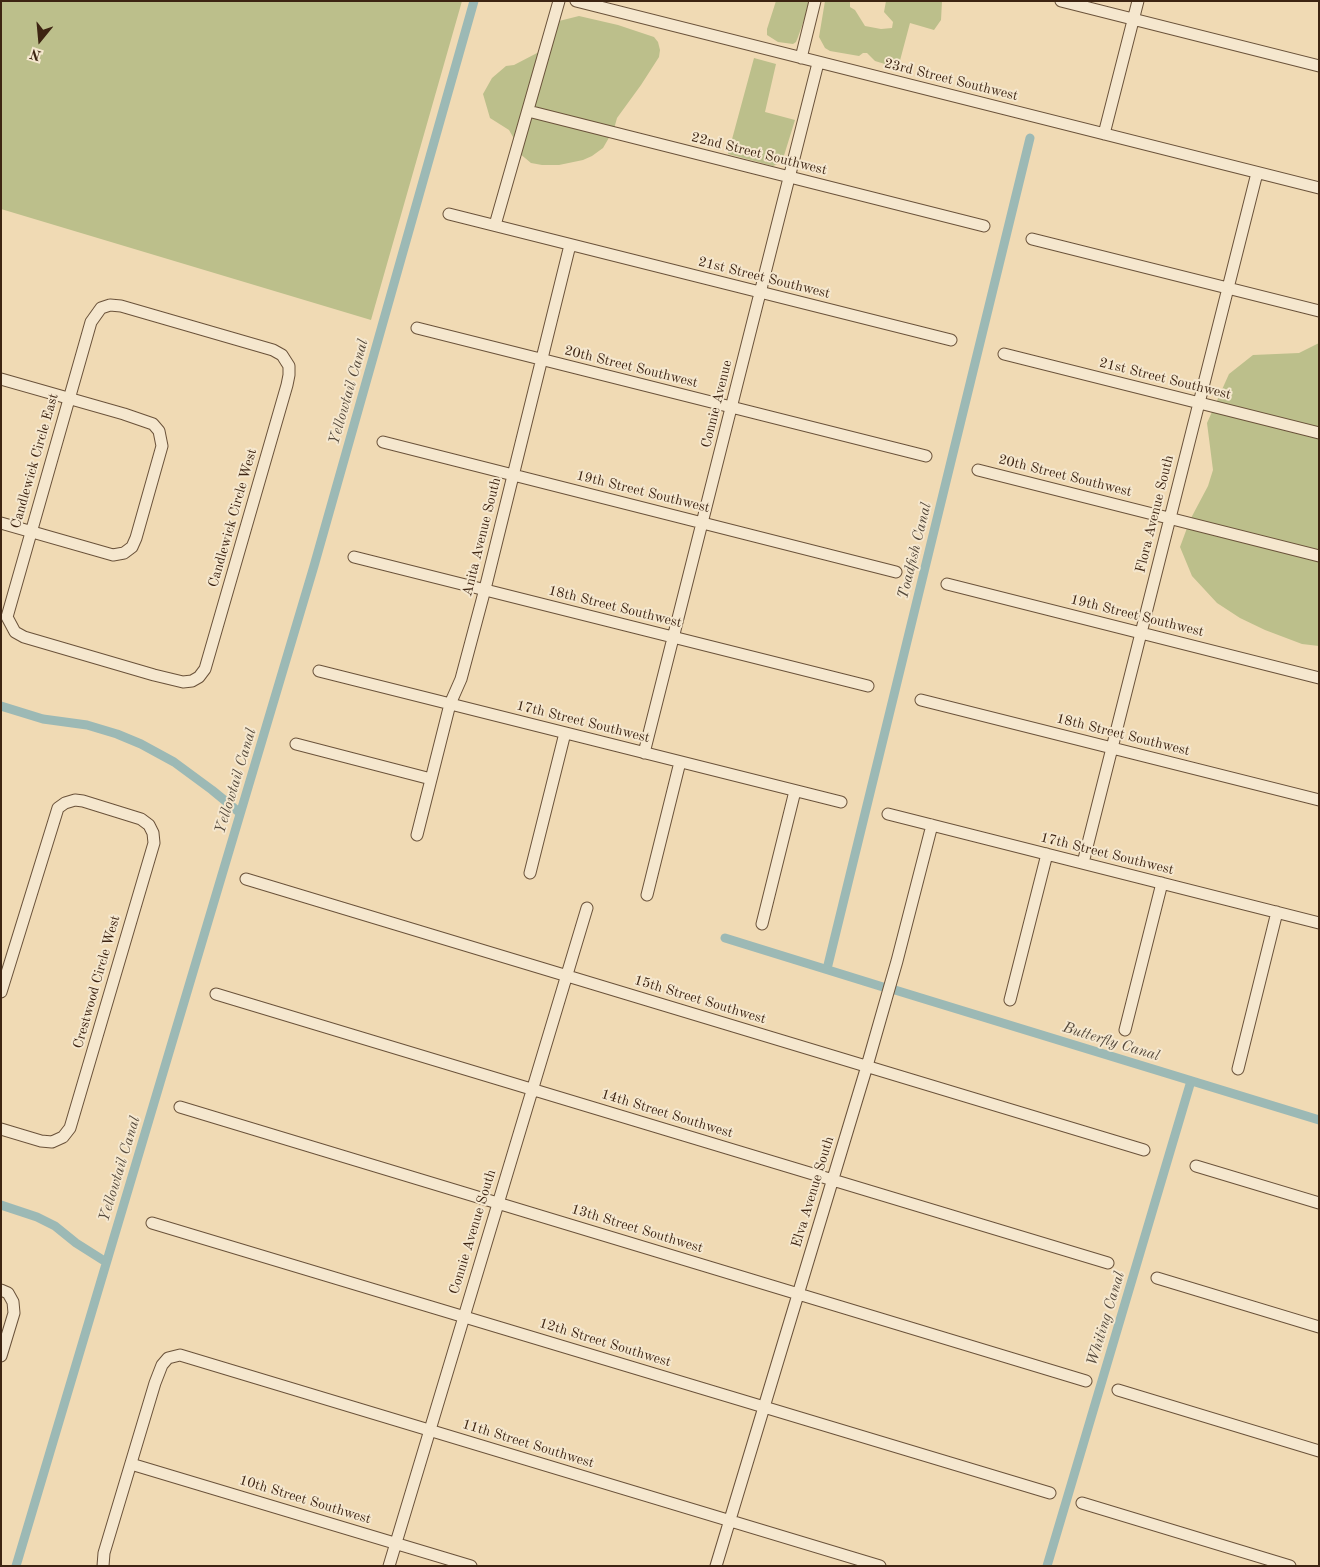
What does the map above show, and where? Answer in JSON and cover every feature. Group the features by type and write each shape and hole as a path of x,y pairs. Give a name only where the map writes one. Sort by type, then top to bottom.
{"street":[{"path":"449,214 495,225 558,1"},
{"name":"23rd Street Southwest","path":"576,1 1319,188"},
{"path":"801,58 815,1"},
{"path":"1061,1 1319,66"},
{"path":"1104,134 1138,1"},
{"name":"Connie Avenue","path":"644,752 818,62"},
{"name":"22nd Street Southwest","path":"528,111 984,226"},
{"name":"Flora Avenue South","path":"1083,864 1257,173"},
{"name":"21st Street Southwest","path":"495,225 951,340"},
{"path":"1032,238 1319,311"},
{"name":"Anita Avenue South","path":"417,835 450,704 462,679 570,245"},
{"name":"Candlewick Circle East","path":"10,625 7,617 31,531 91,322 101,308 110,305 121,306 273,350 282,355 289,366"},
{"name":"20th Street Southwest","path":"417,328 926,456"},
{"name":"21st Street Southwest","path":"1004,354 1319,433"},
{"name":"Candlewick Circle West","path":"10,625 15,632 24,637 154,675 183,682 192,681 199,677 205,669 287,386 290,374 289,366"},
{"path":"1,379 153,424 159,431 162,446 136,538 132,547 124,553 113,555 1,523"},
{"name":"19th Street Southwest","path":"383,442 896,572"},
{"name":"20th Street Southwest","path":"978,470 1319,556"},
{"name":"18th Street Southwest","path":"354,557 868,686"},
{"name":"19th Street Southwest","path":"947,584 1319,678"},
{"name":"17th Street Southwest","path":"319,670 841,802"},
{"name":"18th Street Southwest","path":"921,700 1319,800"},
{"path":"530,873 565,733"},
{"path":"296,744 431,778"},
{"path":"647,895 680,762"},
{"path":"762,924 795,791"},
{"name":"Crestwood Circle West","path":"1,992 58,808 74,800 84,801 141,819 149,825 153,833 154,843 70,1128 63,1137 52,1142 41,1141 1,1130"},
{"name":"17th Street Southwest","path":"888,814 1319,922"},
{"name":"Elva Avenue South","path":"716,1566 867,1066 897,962 932,825"},
{"path":"1010,1000 1047,854"},
{"name":"15th Street Southwest","path":"246,879 1144,1150"},
{"path":"1125,1030 1162,883"},
{"name":"Connie Avenue South","path":"389,1566 587,908"},
{"path":"1238,1069 1277,912"},
{"name":"14th Street Southwest","path":"216,994 1108,1263"},
{"name":"13th Street Southwest","path":"180,1107 1086,1381"},
{"path":"1196,1166 1319,1203"},
{"name":"12th Street Southwest","path":"152,1222 1050,1493"},
{"path":"1158,1278 1319,1327"},
{"path":"1,1290 8,1293 13,1302 14,1313 1,1356"},
{"name":"11th Street Southwest","path":"131,1464 162,1365 168,1358 180,1355 188,1356 880,1566"},
{"path":"1118,1390 1319,1451"},
{"path":"103,1566 104,1553 131,1464"},
{"name":"10th Street Southwest","path":"131,1464 471,1566"},
{"path":"1082,1503 1290,1566"}],"green space":[{"path":"1,1 462,1 371,320 1,209"},
{"path":"776,1 808,1 809,6 796,42 793,44 778,42 767,35 767,29"},
{"path":"825,1 850,1 850,7 855,10 865,26 881,29 892,28 893,22 884,12 886,1 942,1 941,20 934,30 910,23 898,68 875,61 867,53 859,56 830,51 825,48 819,37"},
{"path":"579,16 618,25 654,37 658,42 660,50 659,57 617,118 614,129 603,148 583,160 559,165 531,163 519,153 516,142 509,130 490,118 483,94 492,78 506,66 514,65 539,52 555,22"},
{"path":"754,58 776,64 765,112 795,120 782,162 773,166 728,154"},
{"path":"1319,343 1319,646 1302,644 1265,630 1240,618 1217,603 1192,576 1180,547 1190,520 1208,486 1213,470 1207,423 1229,374 1253,355 1299,353"}],"waterway":[{"name":"Yellowtail Canal","path":"16,1566 314,566 474,1"},
{"name":"Toadfish Canal","path":"827,969 1030,138"},
{"path":"1,706 43,719 87,725 141,744 174,762 240,813"},
{"name":"Butterfly Canal","path":"725,938 883,987"},
{"name":"Butterfly Canal","path":"895,990 1319,1120"},
{"name":"Whiting Canal","path":"1047,1566 1191,1081"},
{"path":"1,1205 37,1217 55,1226 76,1243 106,1262"}]}
